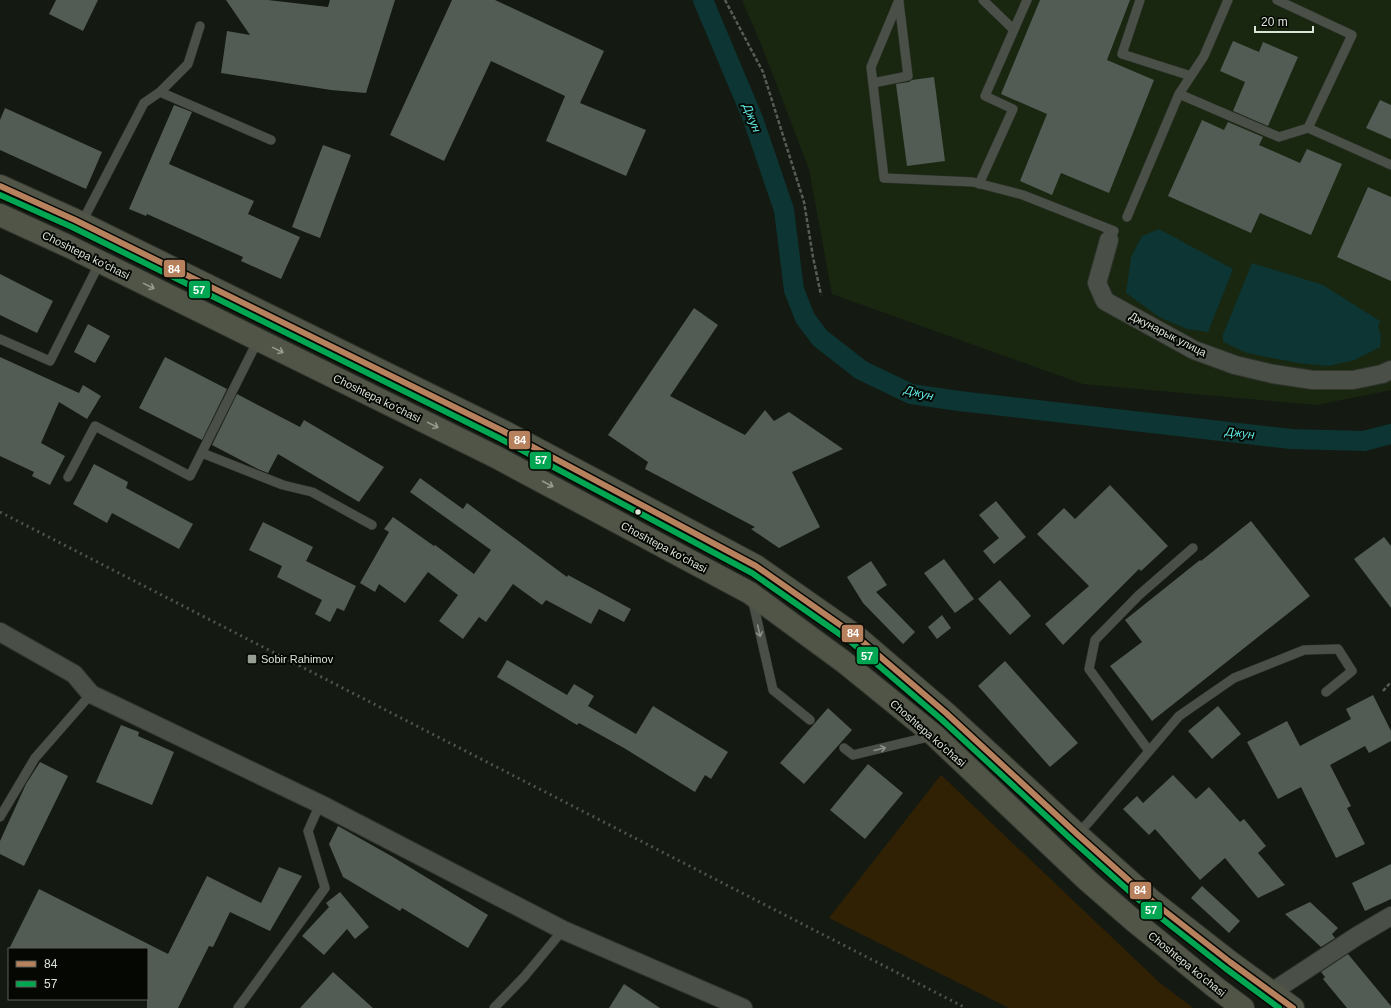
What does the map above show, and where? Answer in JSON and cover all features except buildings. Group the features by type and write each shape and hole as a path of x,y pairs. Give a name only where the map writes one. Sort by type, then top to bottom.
{"main road":[{"path":"0,186 81,224 504,432 756,566 856,636 946,713 1152,901 1230,962 1293,1008"},
{"name":"Choshtepa ko'chasi","path":"0,215 100,262 496,456 750,593 844,662 934,735 1088,881 1134,922 1208,982 1243,1008"}],"street":[{"name":"Джунарык улица","path":"1109,240 1097,283 1105,301 1194,350 1235,365 1273,374 1313,380 1353,380 1382,374 1391,370"},
{"path":"0,632 74,674 91,694 320,804 563,930 743,1008"},
{"path":"1272,992 1357,936 1391,916"}],"lane":[{"path":"899,0 871,67 884,178 973,182 1023,195 1114,231 1109,240"},
{"path":"873,82 908,76 899,0"},
{"path":"982,0 1014,30"},
{"path":"979,184 1013,109 985,96 1027,0"},
{"path":"1140,0 1122,54 1191,76"},
{"path":"1127,217 1179,94 1204,56 1228,0"},
{"path":"1277,0 1352,35 1308,128"},
{"path":"81,224 144,103 160,92 188,64 200,26"},
{"path":"160,92 271,140"},
{"path":"1179,94 1279,137 1308,128 1391,165"},
{"path":"0,339 50,361 100,262"},
{"path":"68,476 94,426 190,476 258,340"},
{"path":"202,452 283,485 312,492 372,525"},
{"path":"1149,751 1089,669 1095,640 1140,595 1193,548"},
{"path":"750,593 773,690 810,720"},
{"path":"1077,834 1179,716 1234,678 1304,650 1338,649 1352,671 1326,692"},
{"path":"0,817 35,758 91,694"},
{"path":"844,748 853,755 934,735"},
{"path":"238,1008 324,888 308,831 320,804"},
{"path":"494,1008 524,977 563,930"}],"path":[{"path":"725,0 763,72 804,202 813,257 822,295"},
{"path":"1383,692 1391,682"}],"shaded area":[{"path":"742,0 1391,0 1391,390 1316,405 1083,384 832,294 809,169 761,44"},
{"path":"941,775 1160,983 1193,1008 1009,1008 829,918"}],"water":[{"path":"1159,229 1233,269 1208,332 1187,329 1159,317 1126,293 1131,257 1142,236"},
{"path":"1252,263 1323,285 1380,321 1378,327 1381,335 1380,347 1355,360 1328,366 1298,363 1247,353 1223,342 1223,335"}],"waterway":[{"name":"Джун","path":"703,0 753,119 784,210 794,290 805,318 820,338 861,370 911,394 959,401 1291,439 1364,441 1391,434"}],"railway":[{"path":"0,512 966,1008"}],"transit line":[{"name":"84","path":"0,186 75,220 503,431 756,566 856,636 946,713 1152,901 1230,962 1293,1008"},
{"name":"57","path":"0,195 72,227 499,438 752,573 851,642 941,719 1147,907 1279,1008"}],"place":[{"name":"Sobir Rahimov","path":"252,659"}]}
